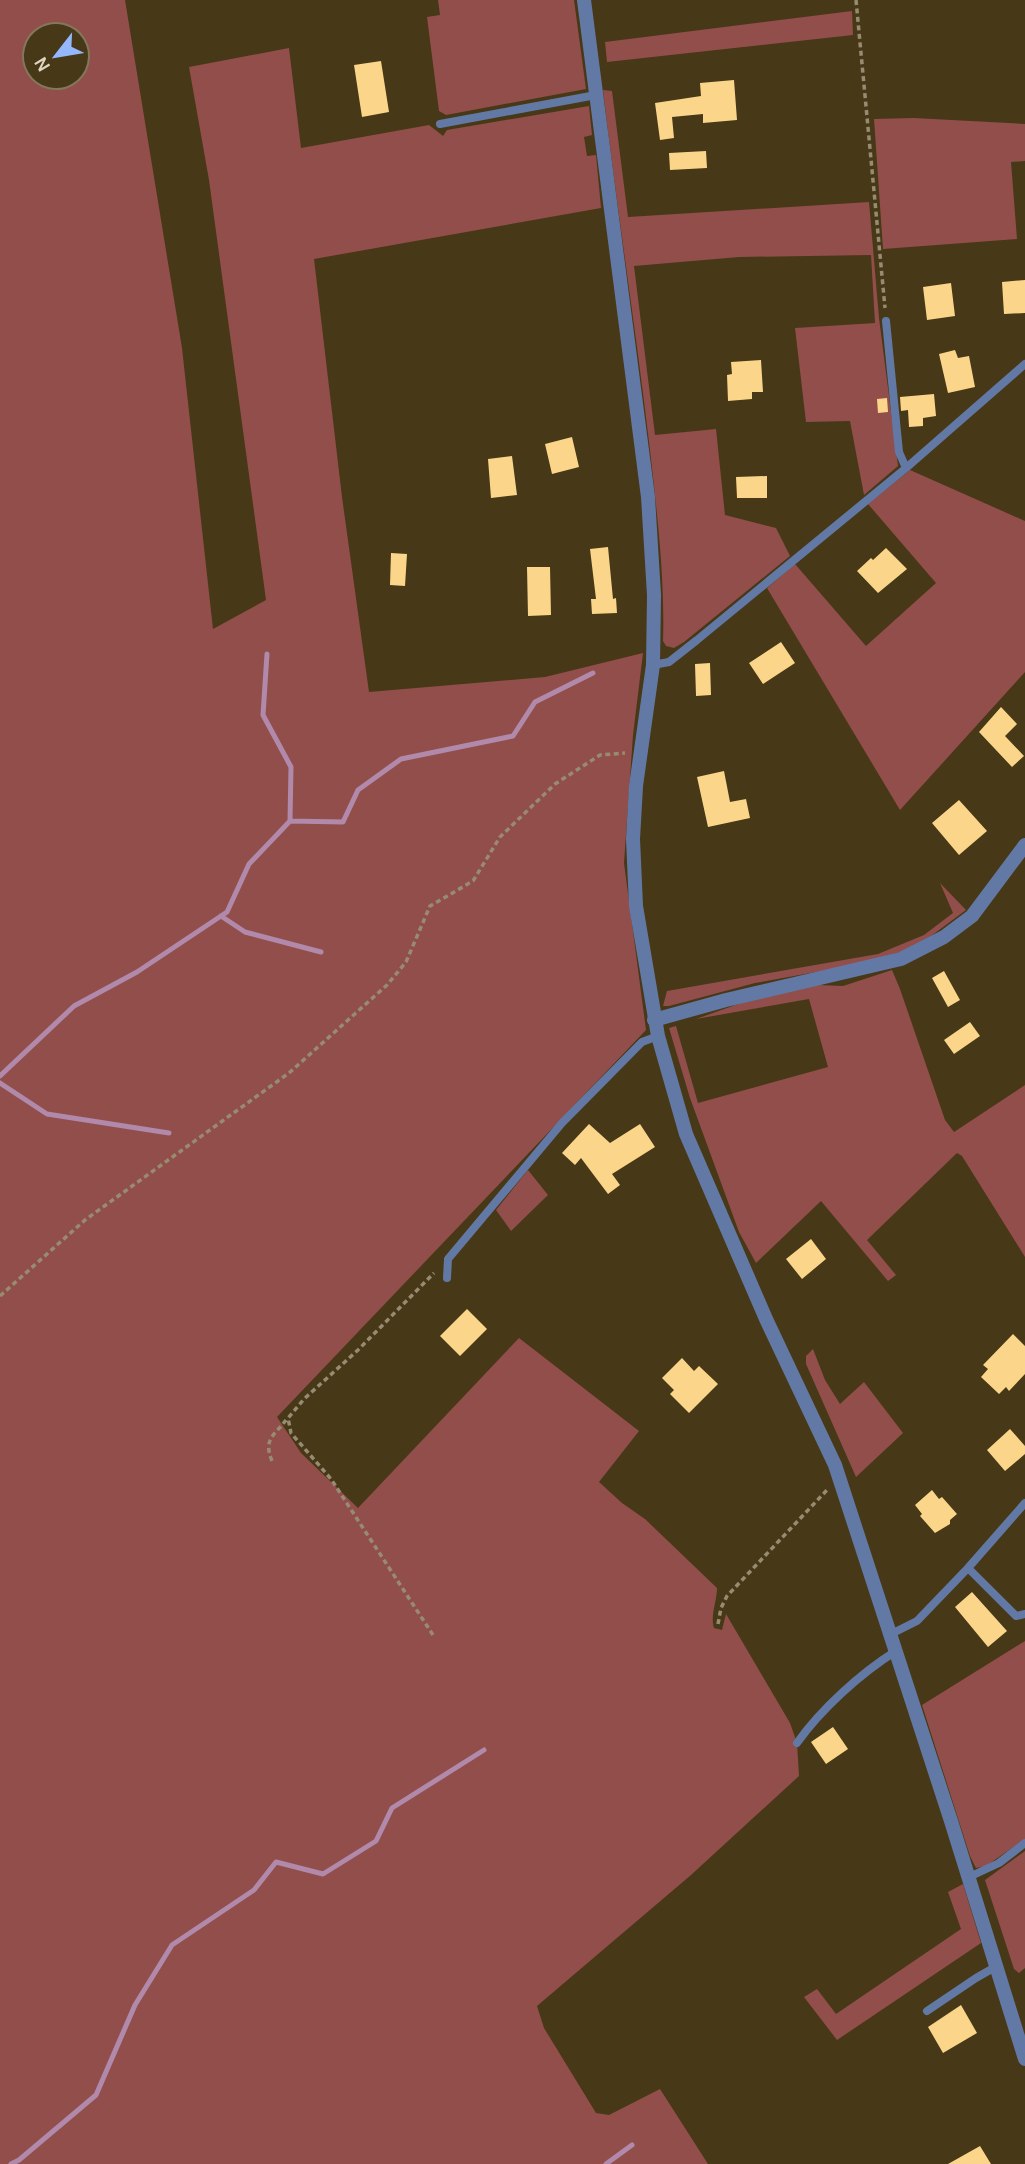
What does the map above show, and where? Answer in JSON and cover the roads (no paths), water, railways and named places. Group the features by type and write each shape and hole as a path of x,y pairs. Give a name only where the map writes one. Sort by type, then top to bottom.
{"street":[{"path":"584,0 648,497 654,595 653,665 633,839 636,906 654,1020 686,1134 720,1217 839,1479 891,1633 1025,2059"},
{"path":"654,1020 726,1000 901,959 944,937 972,916 1023,852"}],"lane":[{"path":"439,124 596,95"},
{"path":"886,321 898,452 905,468"},
{"path":"653,665 669,662 697,640 905,468 1025,364"},
{"path":"447,1278 448,1259 589,1094 642,1042 658,1036"},
{"path":"891,1633 917,1621 1025,1503"},
{"path":"968,1568 1016,1616 1025,1614"},
{"path":"797,1743 809,1725 876,1664 896,1651"},
{"path":"969,1877 999,1863 1025,1843"},
{"path":"927,2011 997,1966"}],"waterway":[{"path":"267,654 263,715 291,767 290,821"},
{"path":"0,1076 74,1006 137,972 227,912 249,864 290,821 343,822 358,790 401,759 513,736 535,702 593,673"},
{"path":"221,916 245,932 321,952"},
{"path":"0,1083 47,1114 169,1133"},
{"path":"11,2164 96,2095 135,2005 172,1945 254,1890 276,1862 323,1874 376,1841 392,1808 484,1750"},
{"path":"606,2164 632,2145"}]}
